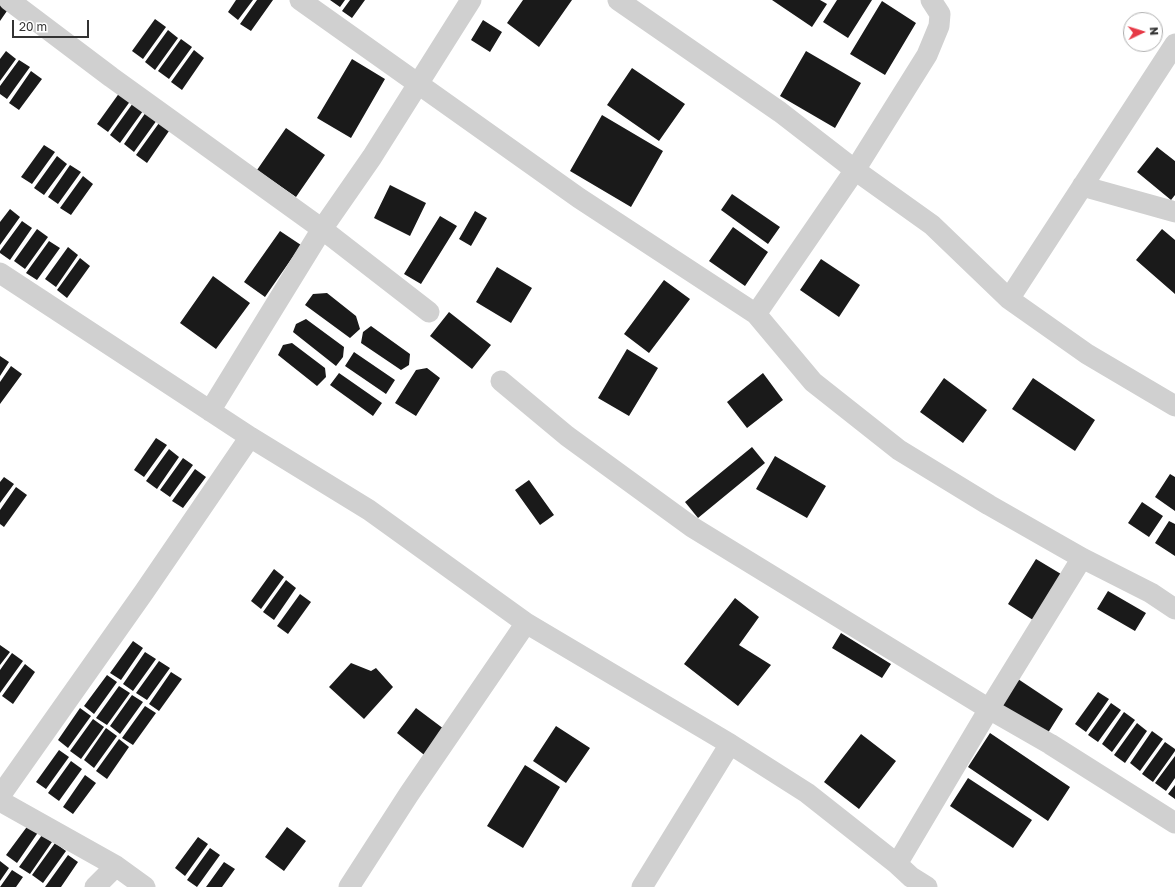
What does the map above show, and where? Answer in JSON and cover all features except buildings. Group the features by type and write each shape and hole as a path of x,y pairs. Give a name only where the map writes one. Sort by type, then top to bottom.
{"street":[{"path":"9,0 111,77 322,229 429,312"},
{"path":"300,0 579,198 756,314 813,382 900,450 989,506 1082,558 1151,593 1175,610"},
{"path":"210,411 322,229 372,157 471,0"},
{"path":"618,0 780,112 855,170 932,225 1009,299 1088,354 1175,406"},
{"path":"756,314 855,170 927,55 939,26 940,14 931,0"},
{"path":"1009,299 1175,44"},
{"path":"1082,186 1175,212"},
{"path":"0,273 250,437 369,510 526,623 730,744 807,793 910,879 989,709 1082,558"},
{"path":"501,381 567,436 692,527 989,709 1050,744 1175,823"},
{"path":"0,796 144,592 250,437"},
{"path":"349,887 409,794 526,623"},
{"path":"642,887 730,744"},
{"path":"0,801 116,866 145,887"},
{"path":"95,887 116,866"}]}
